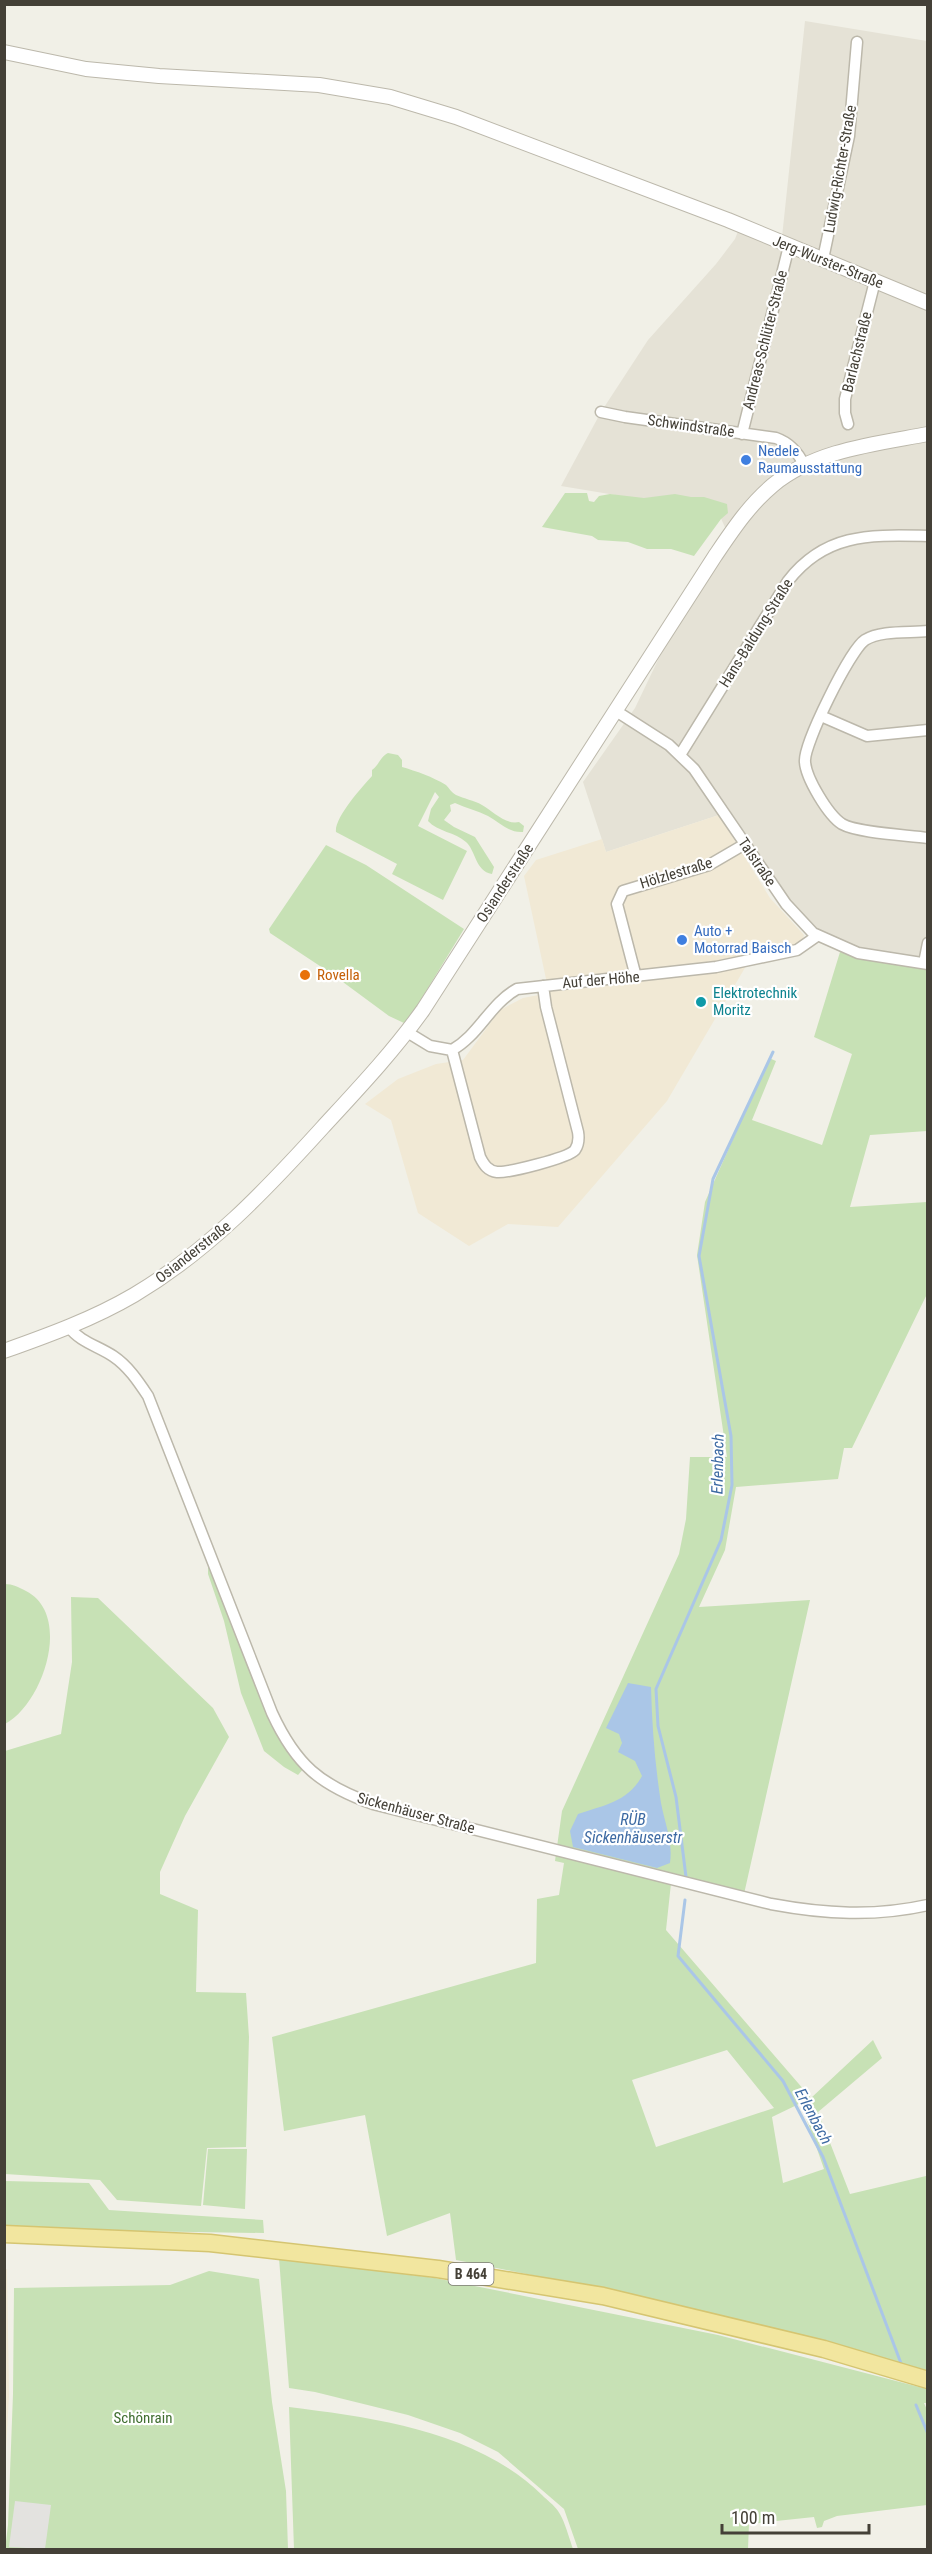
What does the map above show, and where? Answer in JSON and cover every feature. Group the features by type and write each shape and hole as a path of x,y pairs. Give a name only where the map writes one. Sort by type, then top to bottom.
{"main road":[{"name":"B 464","path":"4,2234 210,2242 438,2269 603,2296 824,2349 927,2380"}],"street":[{"name":"Ludwig-Richter-Straße","path":"823,259 849,136 857,42"},
{"name":"Jerg-Wurster-Straße","path":"4,52 86,69 159,76 320,85 390,97 456,117 728,220 927,303"},
{"name":"Andreas-Schlüter-Straße","path":"742,434 789,246"},
{"name":"Barlachstraße","path":"848,424 845,399 875,281"},
{"name":"Schwindstraße","path":"602,412 784,441 796,451 804,465"},
{"name":"Osianderstraße","path":"63,1329 113,1307 151,1285 220,1234 308,1144 407,1032 735,527 771,487 804,465 860,447 927,434"},
{"name":"Hans-Baldung-Straße","path":"680,755 788,581 802,565 824,550 854,538 882,535 927,536"},
{"path":"927,631 874,636 860,644 843,670 821,716 809,742 805,761 810,779 831,814 842,824 854,828 927,838"},
{"name":"Talstraße","path":"616,711 680,755 706,785 794,914 817,936 858,953 926,964"},
{"path":"821,716 867,735 927,730"},
{"name":"Hölzlestraße","path":"636,977 617,904 623,891 709,865 745,844"},
{"name":"Auf der Höhe","path":"452,1050 464,1042 508,994 517,990 716,967 791,952 802,948 817,936"},
{"path":"926,964 927,944"},
{"path":"407,1032 430,1047 452,1050 480,1157 490,1170 503,1172 571,1153 579,1142 578,1132 546,1007 543,986"},
{"path":"4,1351 63,1329"},
{"name":"Sickenhäuser Straße","path":"63,1329 115,1357 125,1366 148,1396 272,1713 295,1754 317,1777 344,1794 373,1804 771,1904 813,1911 855,1913 899,1911 927,1905"}],"shaded area":[{"path":"805,21 927,41 927,964 872,956 817,936 792,906 727,806 719,815 606,852 583,782 635,708 658,660 729,536 718,512 561,486 601,412 648,340 716,264 735,239 742,221 782,237"},
{"path":"719,815 770,898 804,935 801,946 746,966 667,1101 558,1227 508,1224 469,1246 418,1213 391,1120 365,1104 398,1079 436,1064 463,1060 500,1010 523,998 549,993 524,876 536,860 602,839 606,852"},
{"path":"5,2269 7,2269 9,2395 5,2469"},
{"path":"15,2501 51,2505 45,2549 9,2547"}],"green space":[{"path":"565,493 587,493 589,501 594,502 599,496 610,494 644,498 675,494 704,497 727,504 728,513 694,556 671,549 647,549 628,542 598,540 592,536 542,527"},
{"path":"388,753 398,755 402,760 402,767 436,779 456,795 479,803 504,820 519,822 524,826 523,832 513,831 488,816 455,803 450,805 451,811 444,820 475,837 494,867 492,874 482,869 466,842 428,821 431,809 439,797 435,792 418,826 467,851 443,900 392,874 397,864 336,832 339,819 344,811 372,776 372,770"},
{"path":"326,845 366,865 464,929 409,1019 404,1023 389,1016 332,974 270,933 269,929"},
{"path":"840,952 869,960 927,969 927,1131 870,1135 850,1207 927,1202 927,1294 852,1448 844,1448 838,1479 736,1487 725,1550 699,1607 810,1600 744,1894 672,1874 666,1930 811,2098 873,2040 882,2058 818,2112 850,2194 926,2176 927,2371 752,2323 456,2260 450,2213 387,2236 365,2115 284,2131 272,2037 536,1963 537,1899 559,1895 564,1863 555,1861 562,1811 679,1554 686,1519 690,1457 727,1457 697,1255 705,1202 769,1058 776,1061 752,1120 822,1145 852,1054 814,1037","holes":["727,2050 774,2108 656,2147 632,2080","801,2103 824,2169 783,2183 772,2117"]},
{"path":"208,1550 272,1714 305,1767 298,1775 264,1751 241,1693 224,1621 208,1574"},
{"path":"5,1584 26,1591 40,1603 48,1619 50,1638 41,1679 19,1714 5,1724"},
{"path":"71,1597 98,1598 213,1708 229,1737 185,1816 160,1872 160,1894 198,1910 196,1992 246,1993 249,2037 246,2147 207,2148 201,2206 117,2200 100,2180 5,2174 5,1751 61,1734 72,1662"},
{"path":"208,2149 247,2149 245,2209 203,2205"},
{"path":"5,2181 89,2183 109,2210 263,2220 264,2233 5,2229"},
{"path":"279,2258 435,2278 718,2335 927,2389 927,2403 924,2403 928,2412 927,2505 837,2516 824,2521 822,2527 817,2528 814,2517 749,2524 748,2549 578,2549 564,2509 498,2452 460,2433 408,2415 315,2392 289,2388"},
{"name":"Schönrain","path":"209,2271 259,2279 272,2402 286,2491 288,2549 5,2550 13,2394 14,2288 170,2285"},
{"path":"289,2407 356,2416 423,2431 487,2456 516,2473 555,2507 563,2520 573,2549 294,2549"}],"water":[{"name":"RÜB Sickenhäuserstr","path":"628,1683 651,1687 657,1774 670,1848 670,1863 657,1868 573,1847 570,1831 578,1814 622,1797 630,1792 642,1776 635,1761 618,1752 622,1743 619,1734 606,1728"}],"waterway":[{"name":"Erlenbach","path":"686,1877 676,1797 658,1726 656,1689 721,1540 732,1485 731,1436 699,1256 713,1179 773,1052"},
{"name":"Erlenbach","path":"685,1900 678,1956 783,2081 823,2157 902,2366"},
{"name":"Erlenbach","path":"916,2405 928,2434"}],"place":[{"name":"Nedele Raumausstattung","path":"746,460"},
{"name":"Auto + Motorrad Baisch","path":"682,940"},
{"name":"Rovella","path":"305,975"},
{"name":"Elektrotechnik Moritz","path":"701,1002"}]}
